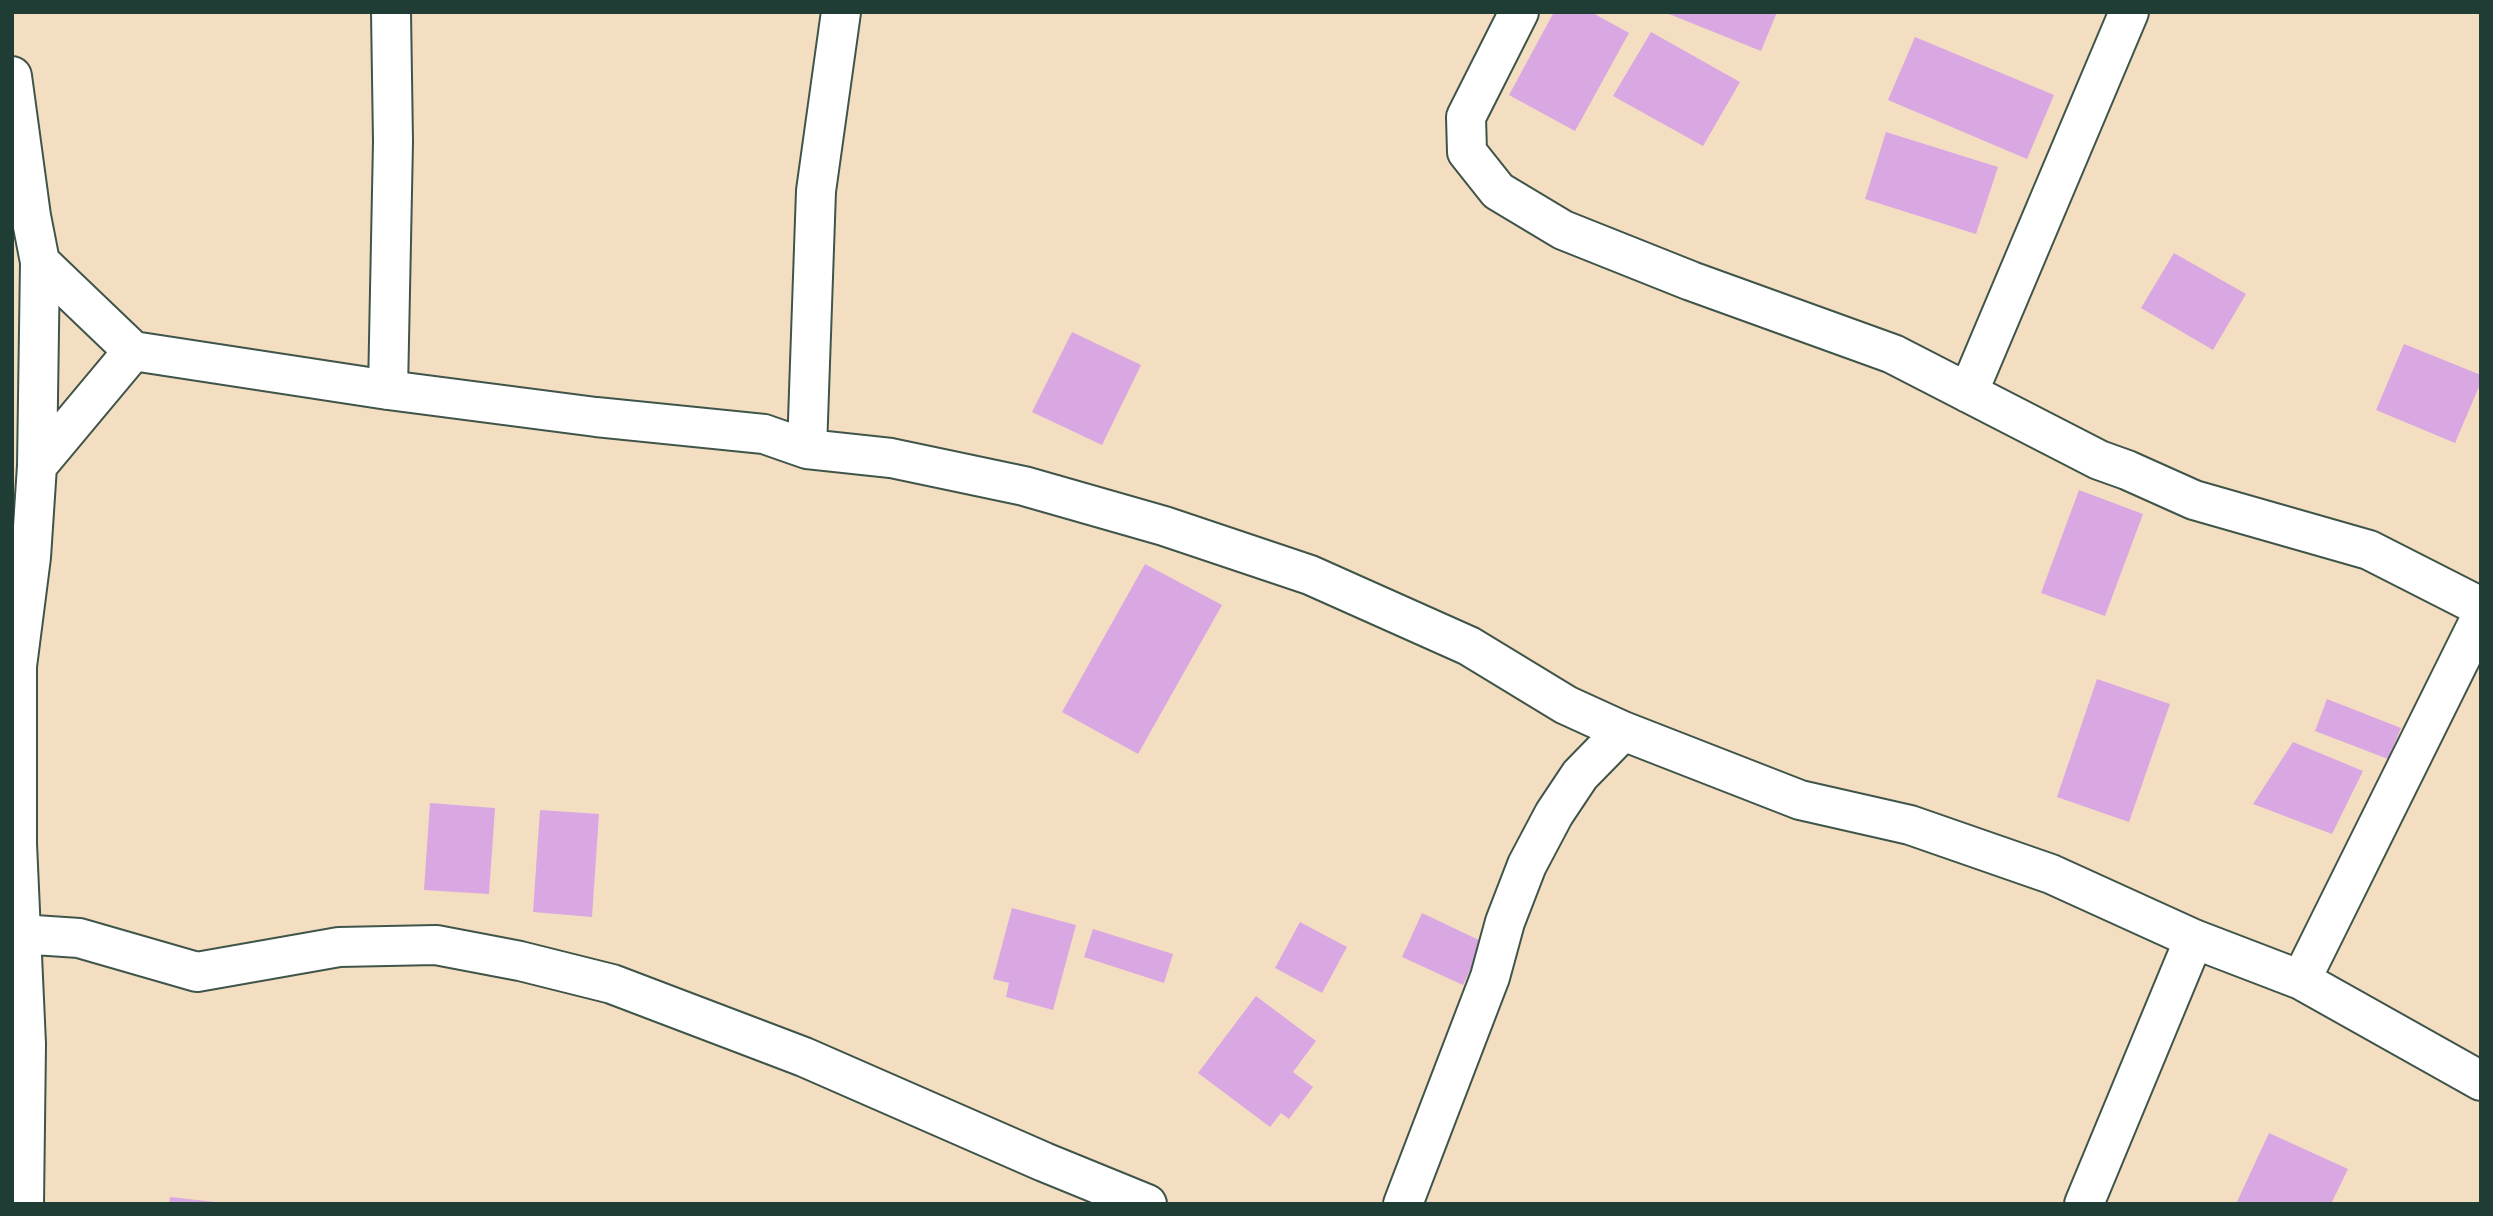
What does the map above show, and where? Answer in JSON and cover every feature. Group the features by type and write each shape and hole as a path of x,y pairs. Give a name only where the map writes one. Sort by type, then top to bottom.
{"street":[{"path":"388,390 393,142 391,12"},
{"path":"807,449 816,191 841,12"},
{"path":"1519,12 1466,117 1466,152 1498,191 1563,230 1691,281 1893,354 2099,460 2194,500 2369,550 2481,607"},
{"path":"1968,393 2129,12"},
{"path":"12,76 22,214 40,262 37,466 31,557 17,666 17,844 26,1044 24,1204"},
{"path":"40,262 133,351 388,390 764,434 807,449 891,458 1024,486 1164,526 1310,575 1469,646 1566,705 1623,731 1800,800 1910,825 2051,874 2194,939 2301,980 2481,1081"},
{"path":"37,466 133,351"},
{"path":"2301,980 2481,617"},
{"path":"1404,1204 1490,977 1505,922 1527,865 1553,814 1580,775 1623,731"},
{"path":"20,934 79,938 197,971 339,947 436,945 520,961 612,984 804,1057 1147,1204"},
{"path":"2084,1204 2194,939"}],"building":[{"path":"1554,12 1591,12 1629,33 1575,131 1509,95"},
{"path":"1664,12 1777,12 1761,51"},
{"path":"1651,32 1740,82 1703,146 1613,96"},
{"path":"1915,37 2054,95 2027,159 1888,100"},
{"path":"1886,132 1998,167 1976,234 1865,199"},
{"path":"2174,253 2246,294 2213,350 2141,308"},
{"path":"1072,332 1141,365 1102,445 1032,412"},
{"path":"2404,344 2481,375 2481,382 2455,443 2376,410"},
{"path":"2079,490 2143,514 2105,616 2041,593"},
{"path":"1145,564 1222,605 1138,754 1062,712"},
{"path":"2097,679 2170,704 2129,822 2057,797"},
{"path":"2327,699 2401,728 2388,759 2315,731"},
{"path":"2293,742 2363,771 2332,834 2253,804"},
{"path":"430,803 495,808 489,894 424,890"},
{"path":"540,810 599,814 592,917 533,912"},
{"path":"1012,908 1076,925 1053,1010 1006,997 1009,983 993,979"},
{"path":"1422,913 1483,942 1463,985 1402,957"},
{"path":"1300,922 1347,947 1322,993 1275,968"},
{"path":"1093,929 1173,954 1164,983 1084,957"},
{"path":"1256,996 1316,1041 1293,1072 1313,1087 1289,1119 1281,1113 1270,1127 1198,1073"},
{"path":"2269,1133 2348,1169 2331,1204 2236,1204"},
{"path":"170,1197 215,1202 215,1204 169,1204"}]}
